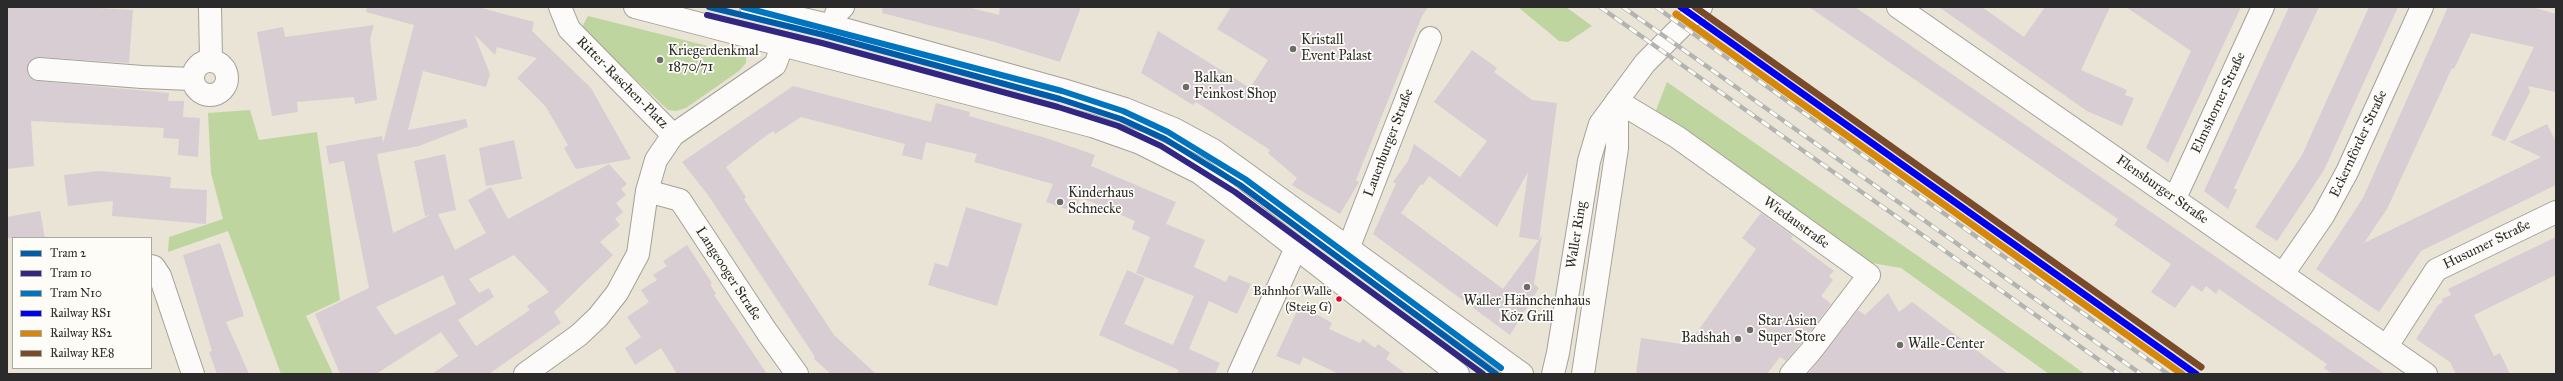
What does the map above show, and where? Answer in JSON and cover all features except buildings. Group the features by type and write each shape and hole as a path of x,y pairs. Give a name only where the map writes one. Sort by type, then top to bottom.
{"street":[{"path":"210,7 211,60"},
{"name":"Ritter-Raschen-Platz","path":"560,7 569,29 673,135 775,65 784,44"},
{"path":"635,7 784,44 1092,126 1140,142 1200,174 1295,250 1458,374"},
{"path":"751,7 833,26 1063,90 1125,109 1174,129 1213,150 1522,374"},
{"path":"833,26 836,14 843,7"},
{"name":"Waller Ring","path":"1553,374 1558,353 1589,161 1600,124 1645,64 1701,7"},
{"name":"Flensburger Straße","path":"1898,7 2175,198 2426,374"},
{"name":"Elmshorner Straße","path":"2175,198 2263,7"},
{"name":"Eckernförder Straße","path":"2283,274 2323,216 2347,172 2422,7"},
{"name":"Lauenburger Straße","path":"1348,249 1430,38"},
{"path":"211,60 220,63 225,69 228,77 226,86 221,92 213,96 206,96 199,92 192,79 195,69 202,62 211,60"},
{"path":"39,69 192,79"},
{"name":"Waller Ring","path":"1583,374 1617,148 1616,101"},
{"name":"Wiedaustraße","path":"1616,101 1688,145 1869,275 1811,351 1791,374"},
{"path":"525,374 579,335 598,317 617,293 638,254 647,191 656,160 673,135"},
{"name":"Langeooger Straße","path":"647,191 680,200 766,332 797,374"},
{"name":"Husumer Straße","path":"2387,346 2436,270 2556,212"},
{"path":"1239,374 1295,250"},
{"path":"152,266 160,276 193,374"}],"green space":[{"path":"1518,7 1566,7 1592,26 1568,42 1559,41"},
{"path":"588,16 740,54 746,57 746,63 739,71 686,108 676,111 668,110 585,31 583,25"},
{"path":"1667,82 2085,374 2049,374 1901,268 1866,262 1655,113"},
{"path":"250,110 259,140 317,132 340,300 306,316 333,374 281,374 228,231 168,252 169,237 223,219 211,173 208,113"}],"railway":[{"path":"1600,7 2119,374"},
{"path":"1623,7 2141,374"},
{"path":"1656,7 2168,374"}],"tram line":[{"name":"2","path":"709,7 824,35 1060,99 1121,119 1165,139 1240,185 1496,374"},
{"name":"N10","path":"743,7 1062,91 1123,111 1168,132 1245,179 1501,368"},
{"name":"10","path":"707,15 822,43 1058,107 1118,126 1161,146 1235,192 1483,374"}],"rail line":[{"name":"RS1","path":"1681,7 2196,374"},
{"name":"RE8","path":"1695,7 2201,367"},
{"name":"RS2","path":"1676,14 2182,374"}],"place":[{"name":"Kristall Event Palast","path":"1293,49"},
{"name":"Kriegerdenkmal 1870/71","path":"660,60"},
{"name":"Balkan Feinkost Shop","path":"1186,87"},
{"name":"Kinderhaus Schnecke","path":"1060,202"},
{"name":"Waller Hähnchenhaus Köz Grill","path":"1527,287"},
{"name":"Bahnhof Walle (Steig G)","path":"1339,299"},
{"name":"Star Asien Super Store","path":"1750,330"},
{"name":"Badshah","path":"1738,339"},
{"name":"Walle-Center","path":"1900,345"}]}
